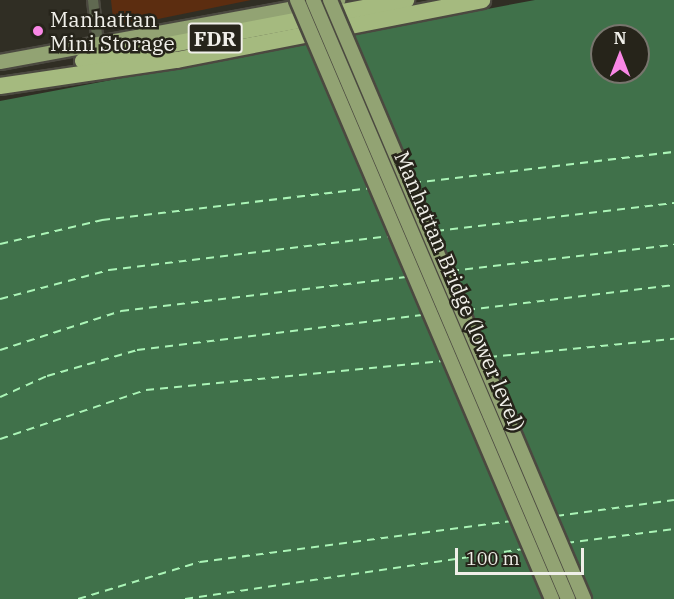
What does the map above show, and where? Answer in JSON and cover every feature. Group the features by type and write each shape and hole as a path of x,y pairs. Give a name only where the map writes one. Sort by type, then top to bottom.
{"highway":[{"name":"FDR","path":"0,75 406,0"},
{"name":"FDR","path":"0,86 147,65 483,0"},
{"path":"0,95 147,65"}],"main road":[{"path":"297,0 552,599"},
{"path":"0,62 321,1 338,0"},
{"path":"321,1 584,599"},
{"name":"Manhattan Bridge (lower level)","path":"321,1 568,599"}],"street":[{"path":"93,0 98,44"}],"shaded area":[{"path":"111,0 251,0 114,28"},
{"path":"535,0 674,0 674,599 0,599 0,101"}],"ferry route":[{"path":"413,183 674,152"},
{"path":"0,244 102,220 369,188"},
{"path":"436,231 674,203"},
{"path":"0,299 109,270 392,236"},
{"path":"451,271 674,245"},
{"path":"0,350 121,311 408,277"},
{"path":"467,310 674,285"},
{"path":"0,397 47,376 137,350 424,315"},
{"path":"489,357 674,339"},
{"path":"0,439 146,390 443,361"},
{"path":"556,516 674,500"},
{"path":"78,599 200,562 512,521"},
{"path":"566,543 674,529"},
{"path":"185,599 525,549"}],"railway":[{"path":"301,0 556,599"},
{"path":"319,0 573,599"}],"place":[{"name":"Manhattan Mini Storage","path":"38,31"}]}
